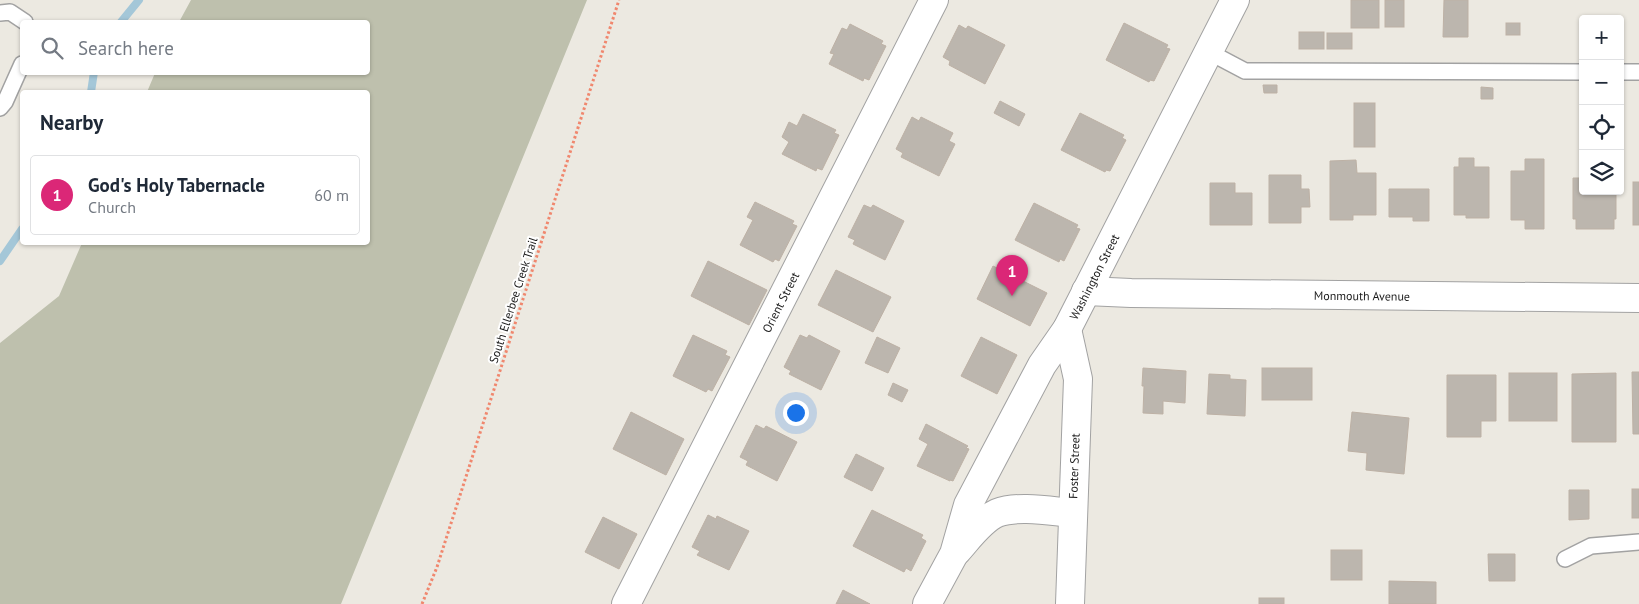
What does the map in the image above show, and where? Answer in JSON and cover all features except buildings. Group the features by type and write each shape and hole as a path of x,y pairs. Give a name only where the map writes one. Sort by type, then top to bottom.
{"street":[{"name":"Orient Street","path":"626,604 934,0"},
{"name":"Washington Street","path":"927,604 954,554 968,505 1042,365 1067,329 1235,0"},
{"name":"Monmouth Avenue","path":"1086,291 1639,298"},
{"name":"Foster Street","path":"1067,329 1078,379 1070,604"},
{"name":"Washington Street","path":"954,554 984,523 997,513 1018,509 1072,513"}],"lane":[{"path":"0,13 10,12 22,20"},
{"path":"1209,52 1246,71 1579,72"},
{"path":"0,108 6,102 20,69"},
{"path":"1624,72 1639,72"},
{"path":"1565,560 1590,546 1639,542"}],"path":[{"name":"South Ellerbee Creek Trail","path":"422,604 436,567 619,0"}],"shaded area":[{"path":"191,0 587,0 341,604 0,604 0,343 59,296 81,245 370,245 370,90 148,90 154,75 370,75 370,20 180,20"}],"waterway":[{"path":"123,20 139,0"},
{"path":"91,90 94,75"},
{"path":"0,261 20,232"}],"place":[{"name":"God's Holy Tabernacle","path":"1012,296"}]}
